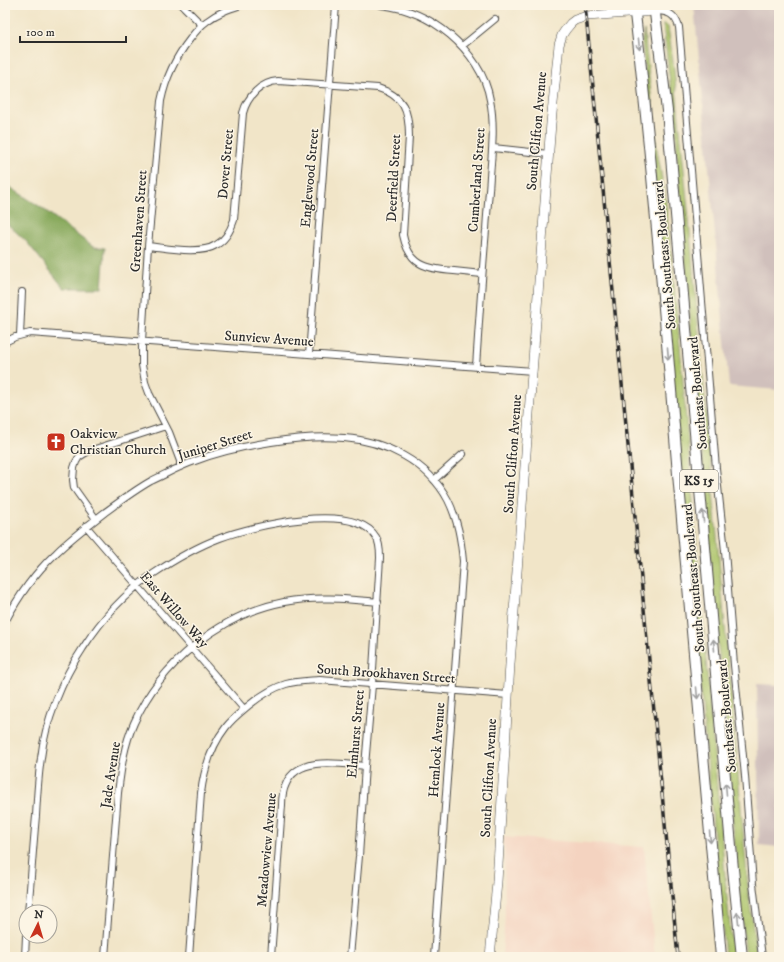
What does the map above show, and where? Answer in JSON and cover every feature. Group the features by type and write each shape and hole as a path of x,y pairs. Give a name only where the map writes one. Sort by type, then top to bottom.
{"main road":[{"name":"South Southeast Boulevard","path":"654,8 667,111 742,957"},
{"name":"South Southeast Boulevard","path":"635,9 658,240 721,957"}],"street":[{"path":"182,5 202,25"},
{"name":"Greenhaven Street","path":"180,467 169,432 149,393 145,382 142,365 142,341 148,246 161,100 164,86 180,51 195,31 213,17 241,5"},
{"name":"Englewood Street","path":"309,354 336,5"},
{"name":"Cumberland Street","path":"381,5 399,8 425,18 445,31 462,46 471,57 478,68 489,94 493,125 493,148 482,274 476,367"},
{"name":"South Clifton Avenue","path":"490,957 508,695 558,51 562,35 570,23 586,16 635,9 654,8"},
{"name":"Southeast Boulevard","path":"654,8 669,13 677,21 679,27 716,468 745,776 753,884 762,957"},
{"path":"462,46 494,19"},
{"name":"Dover Street","path":"148,246 176,250 198,250 216,245 222,240 229,231 234,220 243,113 251,96 260,88 272,81 330,84"},
{"name":"Deerfield Street","path":"330,84 378,88 390,93 400,101 407,115 409,130 403,235 407,249 414,259 425,267 482,274"},
{"path":"493,148 549,154"},
{"path":"20,335 22,292"},
{"name":"Sunview Avenue","path":"5,342 20,335 30,333 533,371"},
{"path":"96,519 74,488 74,468 79,457 86,452 166,426"},
{"name":"Juniper Street","path":"5,622 24,591 39,572 55,554 86,526 118,502 150,482 196,460 222,452 258,444 306,438 343,438 374,444 399,453 422,468 434,480"},
{"path":"434,480 463,454"},
{"name":"Hemlock Avenue","path":"434,480 448,500 454,513 460,537 463,562 434,957"},
{"name":"Elmhurst Street","path":"137,586 152,574 184,554 201,546 240,531 280,522 302,519 335,518 357,522 377,537 380,548 378,602 350,957"},
{"name":"East Willow Way","path":"86,526 244,709"},
{"path":"29,904 41,758 45,736 54,705 69,672 82,649 108,614 137,586"},
{"name":"Jade Avenue","path":"106,957 120,773 125,747 136,719 150,694 175,663 191,648 228,622 246,614 274,604 320,598 378,602"},
{"name":"South Brookhaven Street","path":"189,957 201,793 205,770 211,753 226,727 257,698 271,690 290,683 320,680 508,695"},
{"name":"Meadowview Avenue","path":"271,957 282,805 286,784 295,772 308,765 327,763 365,766"},
{"path":"25,957 26,944"}],"shaded area":[{"path":"694,5 779,5 779,390 729,386"},
{"path":"757,684 779,685 779,847 759,845"},
{"path":"504,837 644,847 655,957 502,957 505,917"}],"green space":[{"path":"664,23 668,27 674,69 688,210 749,898 757,957 746,957 733,826 724,698 716,629 678,177 676,130 663,25"},
{"path":"644,30 657,150 665,196 680,346 711,720 733,957 725,957 642,41"},
{"path":"5,184 42,208 93,247 105,248 102,288 64,288 26,241 5,222"}],"railway":[{"path":"585,5 678,957"}],"place":[{"name":"Oakview Christian Church","path":"56,442"}]}
